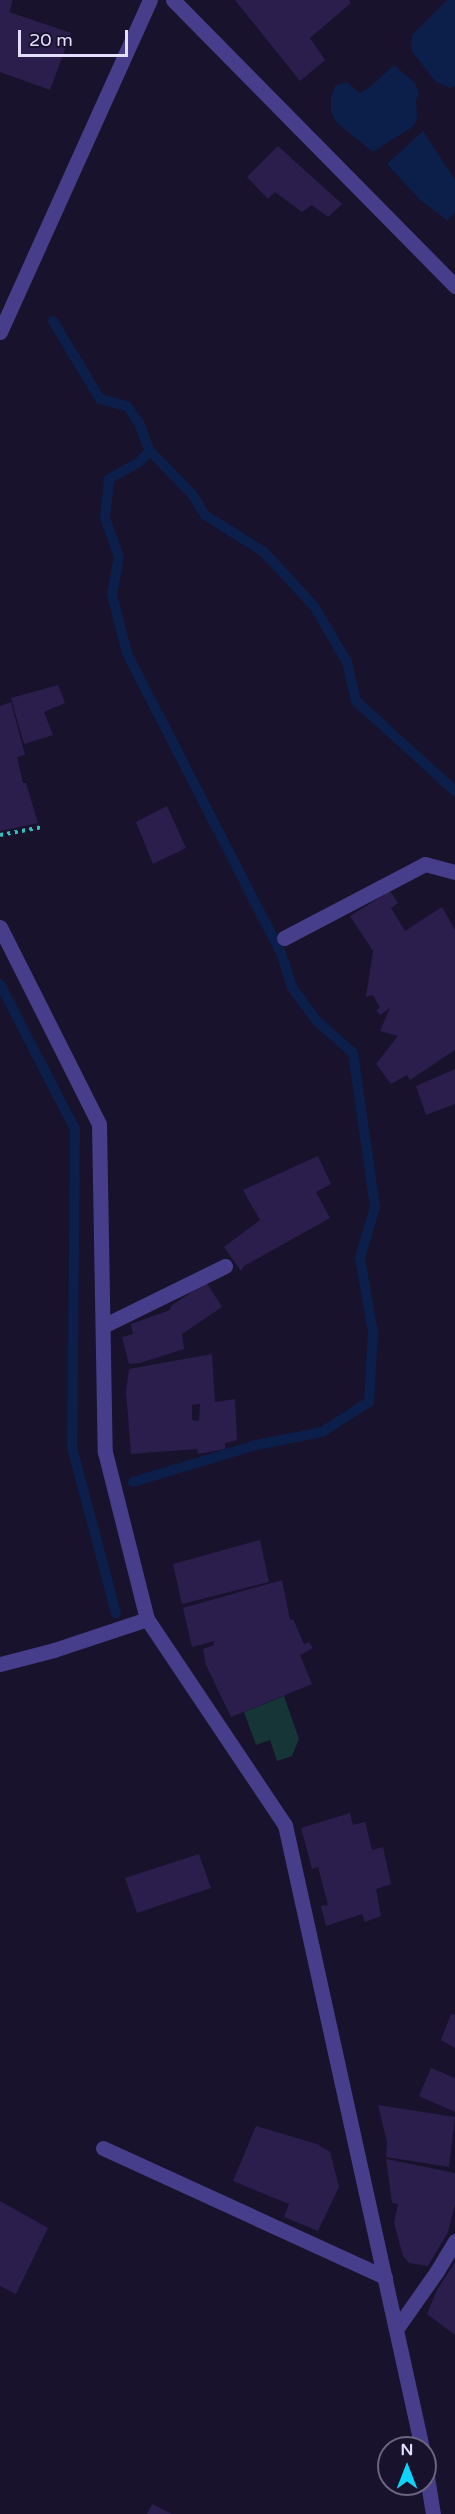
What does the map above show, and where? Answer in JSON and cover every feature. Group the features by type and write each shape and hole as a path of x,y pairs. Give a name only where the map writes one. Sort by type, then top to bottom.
{"street":[{"path":"0,332 150,0"},
{"path":"173,0 455,286"},
{"path":"284,938 425,864 455,872"},
{"path":"0,927 99,1124 105,1452 147,1619 285,1825 420,2436"},
{"path":"103,1326 225,1266"},
{"path":"0,1664 54,1650 147,1619"},
{"path":"103,2148 385,2277"},
{"path":"397,2328 455,2241"},
{"path":"430,2496 433,2514"}],"path":[{"path":"0,835 42,826"}],"green space":[{"path":"284,1696 299,1739 292,1756 277,1761 270,1740 256,1745 244,1712"}],"water":[{"path":"447,0 455,0 455,86 450,88 436,82 411,50 412,35"},
{"path":"394,65 415,83 419,93 416,101 417,118 414,126 373,152 337,123 331,112 331,98 335,86 347,82 360,93"},
{"path":"423,131 455,180 455,212 447,220 419,199 387,164"}],"building":[{"path":"0,0 13,0 9,12 71,33 50,90 0,72"},
{"path":"235,0 349,0 351,3 310,38 325,60 300,81"},
{"path":"278,146 342,204 328,217 312,205 302,212 275,192 268,199 247,177"},
{"path":"58,685 65,703 44,712 53,735 24,744 11,698"},
{"path":"11,702 25,755 17,757 23,783 26,783 38,823 0,831 0,706"},
{"path":"167,806 186,848 153,864 136,822"},
{"path":"390,891 398,903 391,908 405,931 442,907 455,930 455,1050 410,1080 407,1075 391,1084 376,1064 398,1036 380,1031 390,1008 380,1015 376,1010 380,1008 373,995 366,997 373,951 350,916"},
{"path":"455,1069 455,1104 426,1115 416,1086"},
{"path":"318,1156 331,1184 316,1192 330,1218 244,1266 241,1271 224,1247 260,1220 243,1190"},
{"path":"206,1282 222,1307 182,1334 184,1349 140,1363 129,1364 122,1337 133,1334 131,1324 170,1310 171,1306"},
{"path":"212,1354 215,1402 235,1399 237,1440 225,1443 225,1449 198,1454 197,1449 131,1454 126,1391 129,1369","holes":["200,1404 199,1421 192,1420 192,1405"]},
{"path":"260,1540 269,1582 182,1604 173,1564"},
{"path":"282,1580 290,1620 293,1619 304,1644 309,1642 313,1648 300,1655 312,1684 231,1717 206,1665 203,1649 214,1645 214,1641 192,1647 183,1608"},
{"path":"350,1813 353,1825 365,1822 372,1850 383,1847 391,1884 376,1889 381,1916 365,1922 362,1914 326,1926 321,1906 328,1905 318,1867 312,1869 301,1828"},
{"path":"199,1854 211,1888 137,1913 125,1878"},
{"path":"451,2014 455,2015 455,2048 441,2040"},
{"path":"431,2068 455,2078 455,2112 419,2096"},
{"path":"378,2105 455,2117 449,2167 386,2157 387,2142"},
{"path":"256,2126 317,2144 330,2152 339,2187 318,2231 284,2217 289,2204 233,2181"},
{"path":"386,2159 455,2173 455,2204 448,2232 428,2266 409,2263 403,2256 394,2223 398,2204 392,2203"},
{"path":"0,2201 48,2228 16,2294 0,2286"},
{"path":"455,2262 455,2335 427,2314 437,2290"},
{"path":"152,2504 172,2514 147,2514"}],"waterway":[{"path":"53,321 100,399 127,406 139,423 150,451 192,494 205,515 264,552 314,606 347,662 356,701 455,791"},
{"path":"133,1482 256,1445 322,1432 369,1402 373,1332 360,1258 375,1207 353,1053 316,1020 292,987 281,953 127,653 112,595 119,557 105,518 109,479 138,463 150,451"},
{"path":"0,984 75,1129 72,1447 116,1613"}]}
